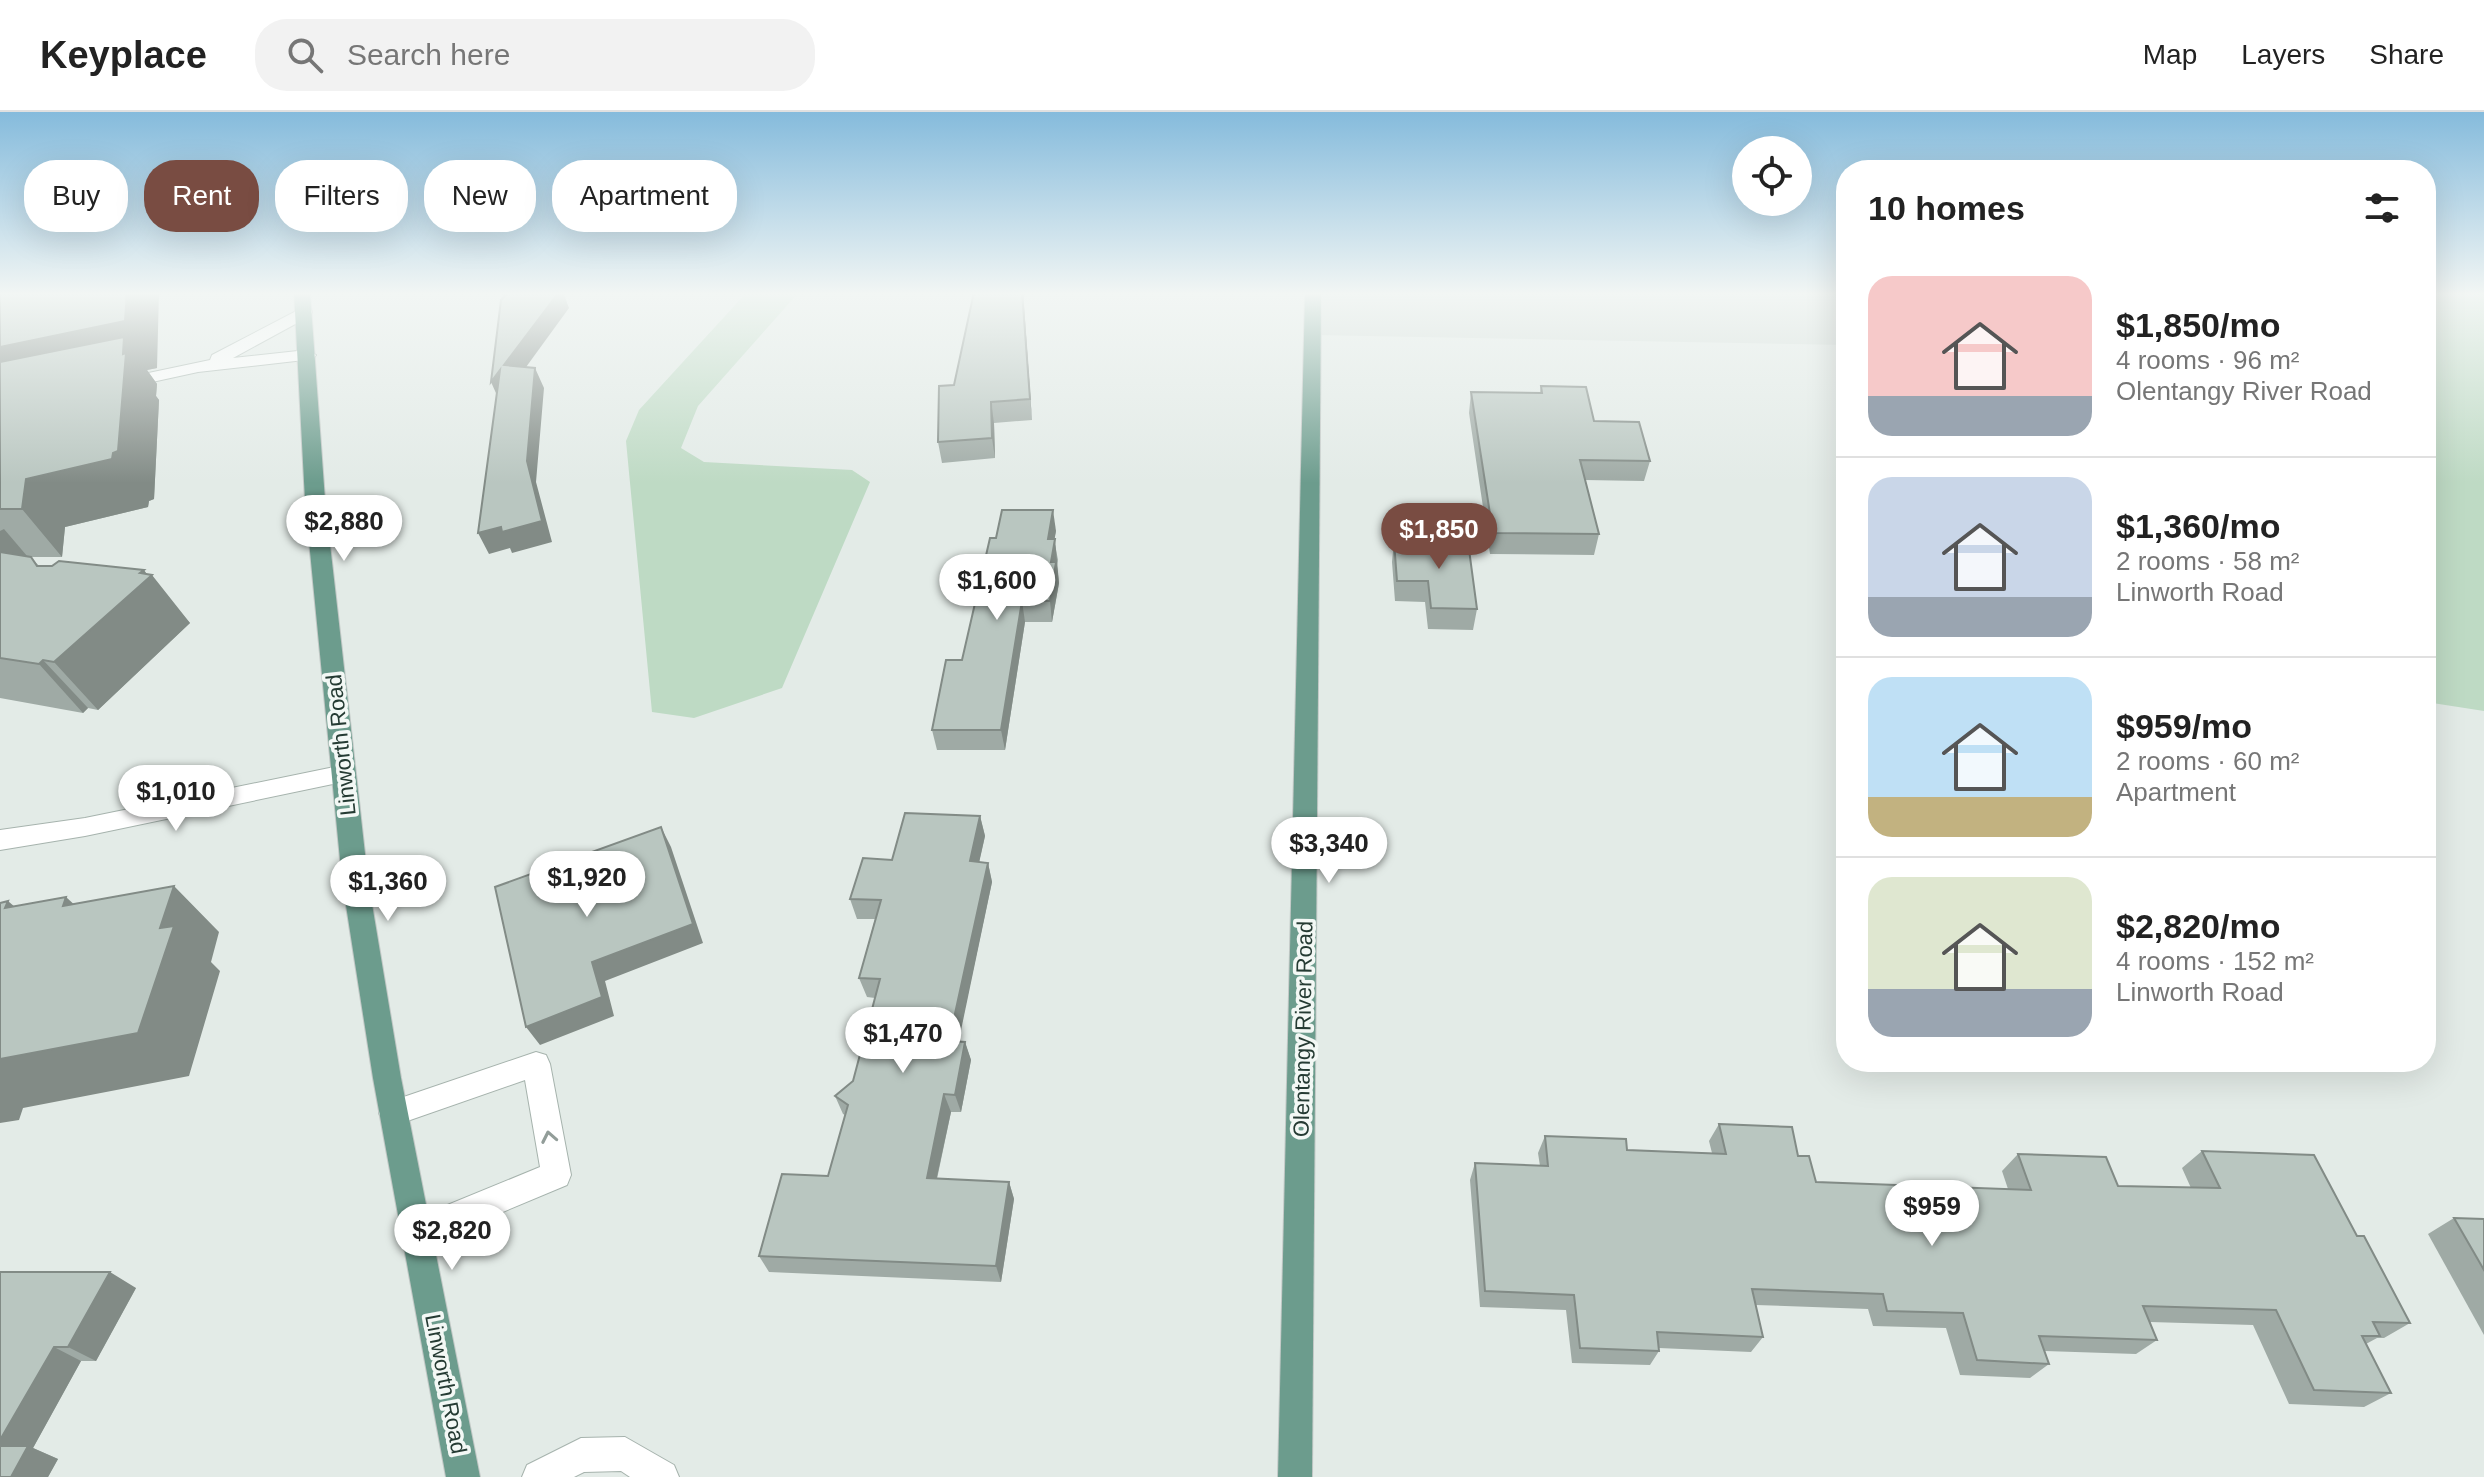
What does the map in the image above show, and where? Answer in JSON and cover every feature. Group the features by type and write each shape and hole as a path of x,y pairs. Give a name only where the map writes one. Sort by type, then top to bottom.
{"main road":[{"name":"Linworth Road","path":"307,356 315,500 355,880 393,1113 463,1477"},
{"name":"Olentangy River Road","path":"1295,1477 1312,356"}],"street":[{"path":"198,367 222,356"},
{"path":"109,386 198,367 301,356"},
{"path":"0,840 85,827 344,774"},
{"path":"393,1113 536,1064 556,1175 417,1233"},
{"path":"539,1477 581,1455 625,1454 662,1477"}],"green space":[{"path":"689,356 743,356 698,406 681,448 704,462 852,470 870,482 782,688 694,718 652,712 626,441 639,410"},
{"path":"2436,356 2484,356 2484,711 2436,704"}],"building":[{"path":"31,356 126,356 118,451 113,453 112,459 26,479 22,509 0,509 0,362"},
{"path":"494,356 511,356 504,365 535,368 527,461 542,521 502,532 501,527 478,533 500,370 491,382"},
{"path":"960,356 1027,356 1030,399 991,402 992,438 938,442 939,386 954,385"},
{"path":"1541,386 1586,387 1594,421 1639,422 1650,461 1580,460 1599,534 1493,533 1471,392 1542,393"},
{"path":"1002,510 1053,510 1048,539 1055,539 1051,562 1056,562 1050,601 1022,601 1001,730 932,730 946,660 962,660 990,538 996,538"},
{"path":"1394,541 1468,542 1477,609 1431,608 1428,581 1397,581"},
{"path":"0,552 31,557 37,566 52,566 59,561 144,570 140,573 152,575 54,662 43,660 39,664 0,658"},
{"path":"905,813 980,816 970,861 988,863 949,1041 965,1042 955,1095 944,1094 927,1178 1009,1182 996,1266 759,1256 782,1174 828,1176 848,1105 835,1096 853,1081 880,979 859,978 881,900 850,899 863,858 892,860"},
{"path":"661,827 693,924 592,962 602,997 526,1027 495,887"},
{"path":"174,886 160,928 174,926 138,1033 0,1059 0,903 8,901 5,908 66,897 63,906"},
{"path":"1719,1124 1792,1127 1798,1156 1809,1156 1816,1182 2031,1190 2018,1154 2106,1157 2118,1186 2220,1188 2202,1151 2314,1155 2357,1236 2364,1236 2410,1323 2373,1322 2380,1336 2362,1336 2391,1393 2314,1390 2276,1310 2143,1306 2157,1340 2039,1336 2049,1364 1977,1360 1963,1313 1887,1311 1883,1294 1752,1289 1763,1337 1657,1332 1659,1351 1580,1348 1574,1295 1485,1291 1475,1163 1548,1166 1545,1136 1626,1139 1627,1150 1726,1154"},
{"path":"2454,1218 2484,1219 2484,1270"},
{"path":"0,1272 110,1272 68,1347 54,1347 0,1440"},
{"path":"0,1446 28,1446 11,1477 0,1477"}]}
